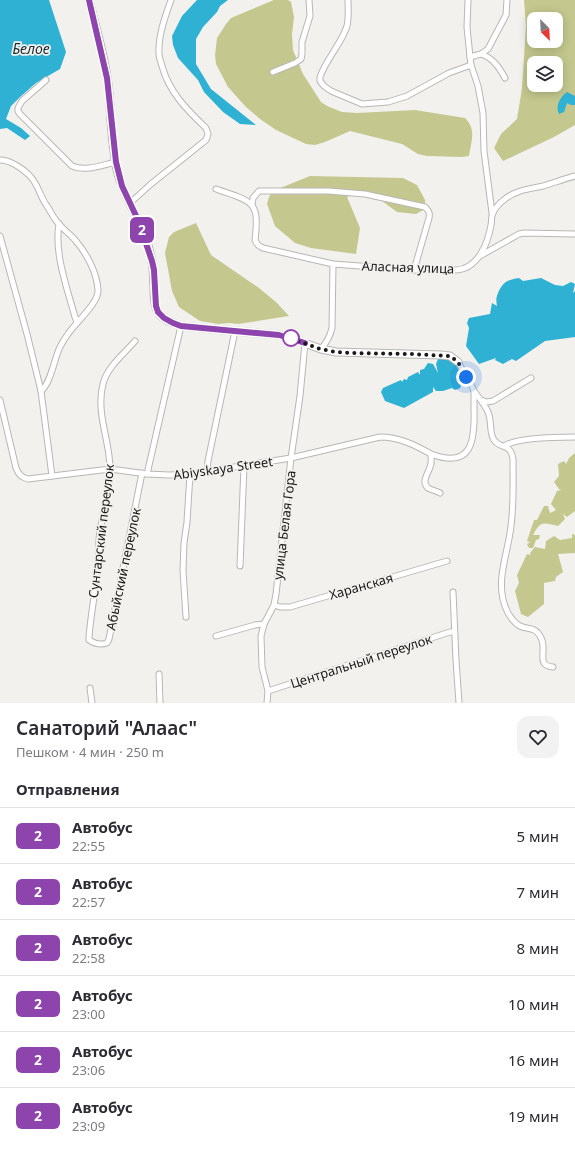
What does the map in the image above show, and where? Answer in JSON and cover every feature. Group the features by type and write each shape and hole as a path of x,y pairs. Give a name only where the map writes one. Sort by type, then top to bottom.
{"street":[{"path":"89,0 107,78 116,162 122,186 138,220 152,261 156,306 158,312 164,318 181,326 279,335 320,349 336,352 441,355 450,356 458,362 474,391 488,412 492,436 495,442 512,452 511,528 502,571 501,589 504,603 514,622 521,627 537,630 543,641 544,649 542,658 544,664 547,667 553,667"},
{"path":"130,203 151,184 206,140 208,134 206,128 175,94 169,84 162,66 159,55 159,43 170,0"},
{"path":"274,72 295,63 300,59 302,54 302,42 310,16 310,0"},
{"path":"348,0 347,26 320,77 320,81 331,91 362,104 388,102 406,96 449,72 471,65"},
{"path":"468,0 467,27 470,57 478,86 483,113 484,151 492,213 488,238 479,256"},
{"path":"470,57 480,54 488,49 506,15 508,0"},
{"path":"480,54 490,58 500,69 505,78"},
{"path":"46,80 20,105 18,111 20,114 72,166 78,169 116,162"},
{"path":"0,160 13,164 34,180 44,202 59,224 83,250 98,285 99,292 96,302 68,333 60,346 50,375 43,390 41,391"},
{"path":"492,213 512,194 575,176"},
{"path":"216,189 248,201 252,205"},
{"path":"252,205 253,198 256,193 259,190 263,190 328,191 365,194 425,207 430,214 414,270"},
{"name":"Аласная улица","path":"252,205 256,214 255,240 259,247 333,264 414,270 462,269 473,263 479,256 519,234 575,234"},
{"path":"59,224 57,245 77,322"},
{"path":"0,236 41,391 52,476"},
{"path":"320,349 327,341 332,328 333,264"},
{"name":"Абыйский переулок","path":"89,637 89,640 98,644 107,643 109,639 145,474 181,326"},
{"path":"207,471 236,331"},
{"name":"Сунтарский переулок","path":"89,637 98,563 100,532 107,499 110,469 110,461 102,418 101,394 106,376 110,369 135,341"},
{"name":"улица Белая Гора","path":"267,703 268,691 262,667 261,636 264,624 274,605 291,458 300,396 305,343"},
{"path":"481,400 486,402 493,401 531,378"},
{"name":"Abiyskaya Street","path":"0,400 19,475 28,479 110,469 145,474 190,474 291,458 380,437 388,437 405,441 440,458 458,457 466,452 471,446 473,438 474,391"},
{"path":"504,446 515,442 545,437 575,437"},
{"path":"431,454 432,460 425,478 425,483 428,487 440,493"},
{"path":"240,566 244,466"},
{"path":"186,617 183,570 190,474"},
{"name":"Харанская","path":"274,605 280,607 290,607 447,561"},
{"path":"453,592 459,703"},
{"path":"216,636 255,625 264,624"},
{"name":"Центральный переулок","path":"268,691 450,632 454,632"},
{"path":"159,674 160,703"},
{"path":"90,688 92,703"}],"green space":[{"path":"274,0 288,0 291,2 294,17 292,34 293,50 303,74 321,102 342,112 357,113 415,110 465,118 469,122 472,131 469,156 427,156 418,154 402,144 350,131 315,145 306,144 276,130 260,119 246,107 228,87 216,64 215,55 217,38 231,18"},
{"path":"524,0 575,0 575,125 554,137 503,161 494,148 501,134 517,119 522,88 526,26"},
{"path":"310,176 403,178 417,185 425,200 425,209 416,214 397,212 382,201 367,193 356,193 347,197 360,228 356,254 311,248 295,243 275,226 267,204 273,191"},
{"path":"196,223 211,255 259,288 277,303 289,316 238,324 219,324 200,321 179,307 172,291 165,253 169,237 174,232"},
{"path":"575,453 575,511 567,517 563,514 565,519 558,526 546,524 540,525 533,535 540,535 539,539 536,540 533,548 529,548 527,544 530,542 527,541 534,520 537,520 544,506 548,506 550,513 556,510 551,504 557,491 561,490 554,482 559,476 558,464 564,461 566,464 569,458"},
{"path":"572,534 575,535 575,553 558,554 563,572 556,577 555,581 544,583 544,604 528,617 521,614 515,591 519,583 517,575 527,554 531,555 530,553 535,547 545,549 546,541 554,536 560,540 572,538"}],"water":[{"name":"Белое","path":"0,0 49,0 66,52 60,69 36,83 11,106 6,119 21,128 30,136 25,140 7,128 0,129"},
{"path":"197,0 228,0 220,6 217,12 203,27 196,39 196,64 211,89 256,125 240,124 223,112 204,92 198,80 178,58 173,45 172,36 182,16"},
{"path":"567,92 575,96 575,105 567,103 564,112 559,114 559,102 562,96"},
{"path":"519,278 523,281 541,278 555,285 563,286 571,282 575,284 573,293 575,291 575,337 545,341 516,361 512,359 503,364 495,360 496,358 479,364 466,346 469,328 467,323 469,318 490,314 492,303 497,306 497,296 502,286 508,281"},
{"path":"440,358 453,361 464,378 460,388 455,390 452,388 443,391 436,391 433,387 433,392 404,408 385,401 381,392 383,388 401,380 402,382 404,379 407,380 408,377 418,372 420,375 420,370 424,369 428,363 433,364 438,373 436,364"}],"bus line":[{"name":"2","path":"89,0 107,78 118,174 147,243 154,270 156,306 158,312 164,318 181,326 279,335 305,343"}],"route":[{"path":"291,338 288,337 320,349 336,352 450,356 458,362 466,377"}]}
